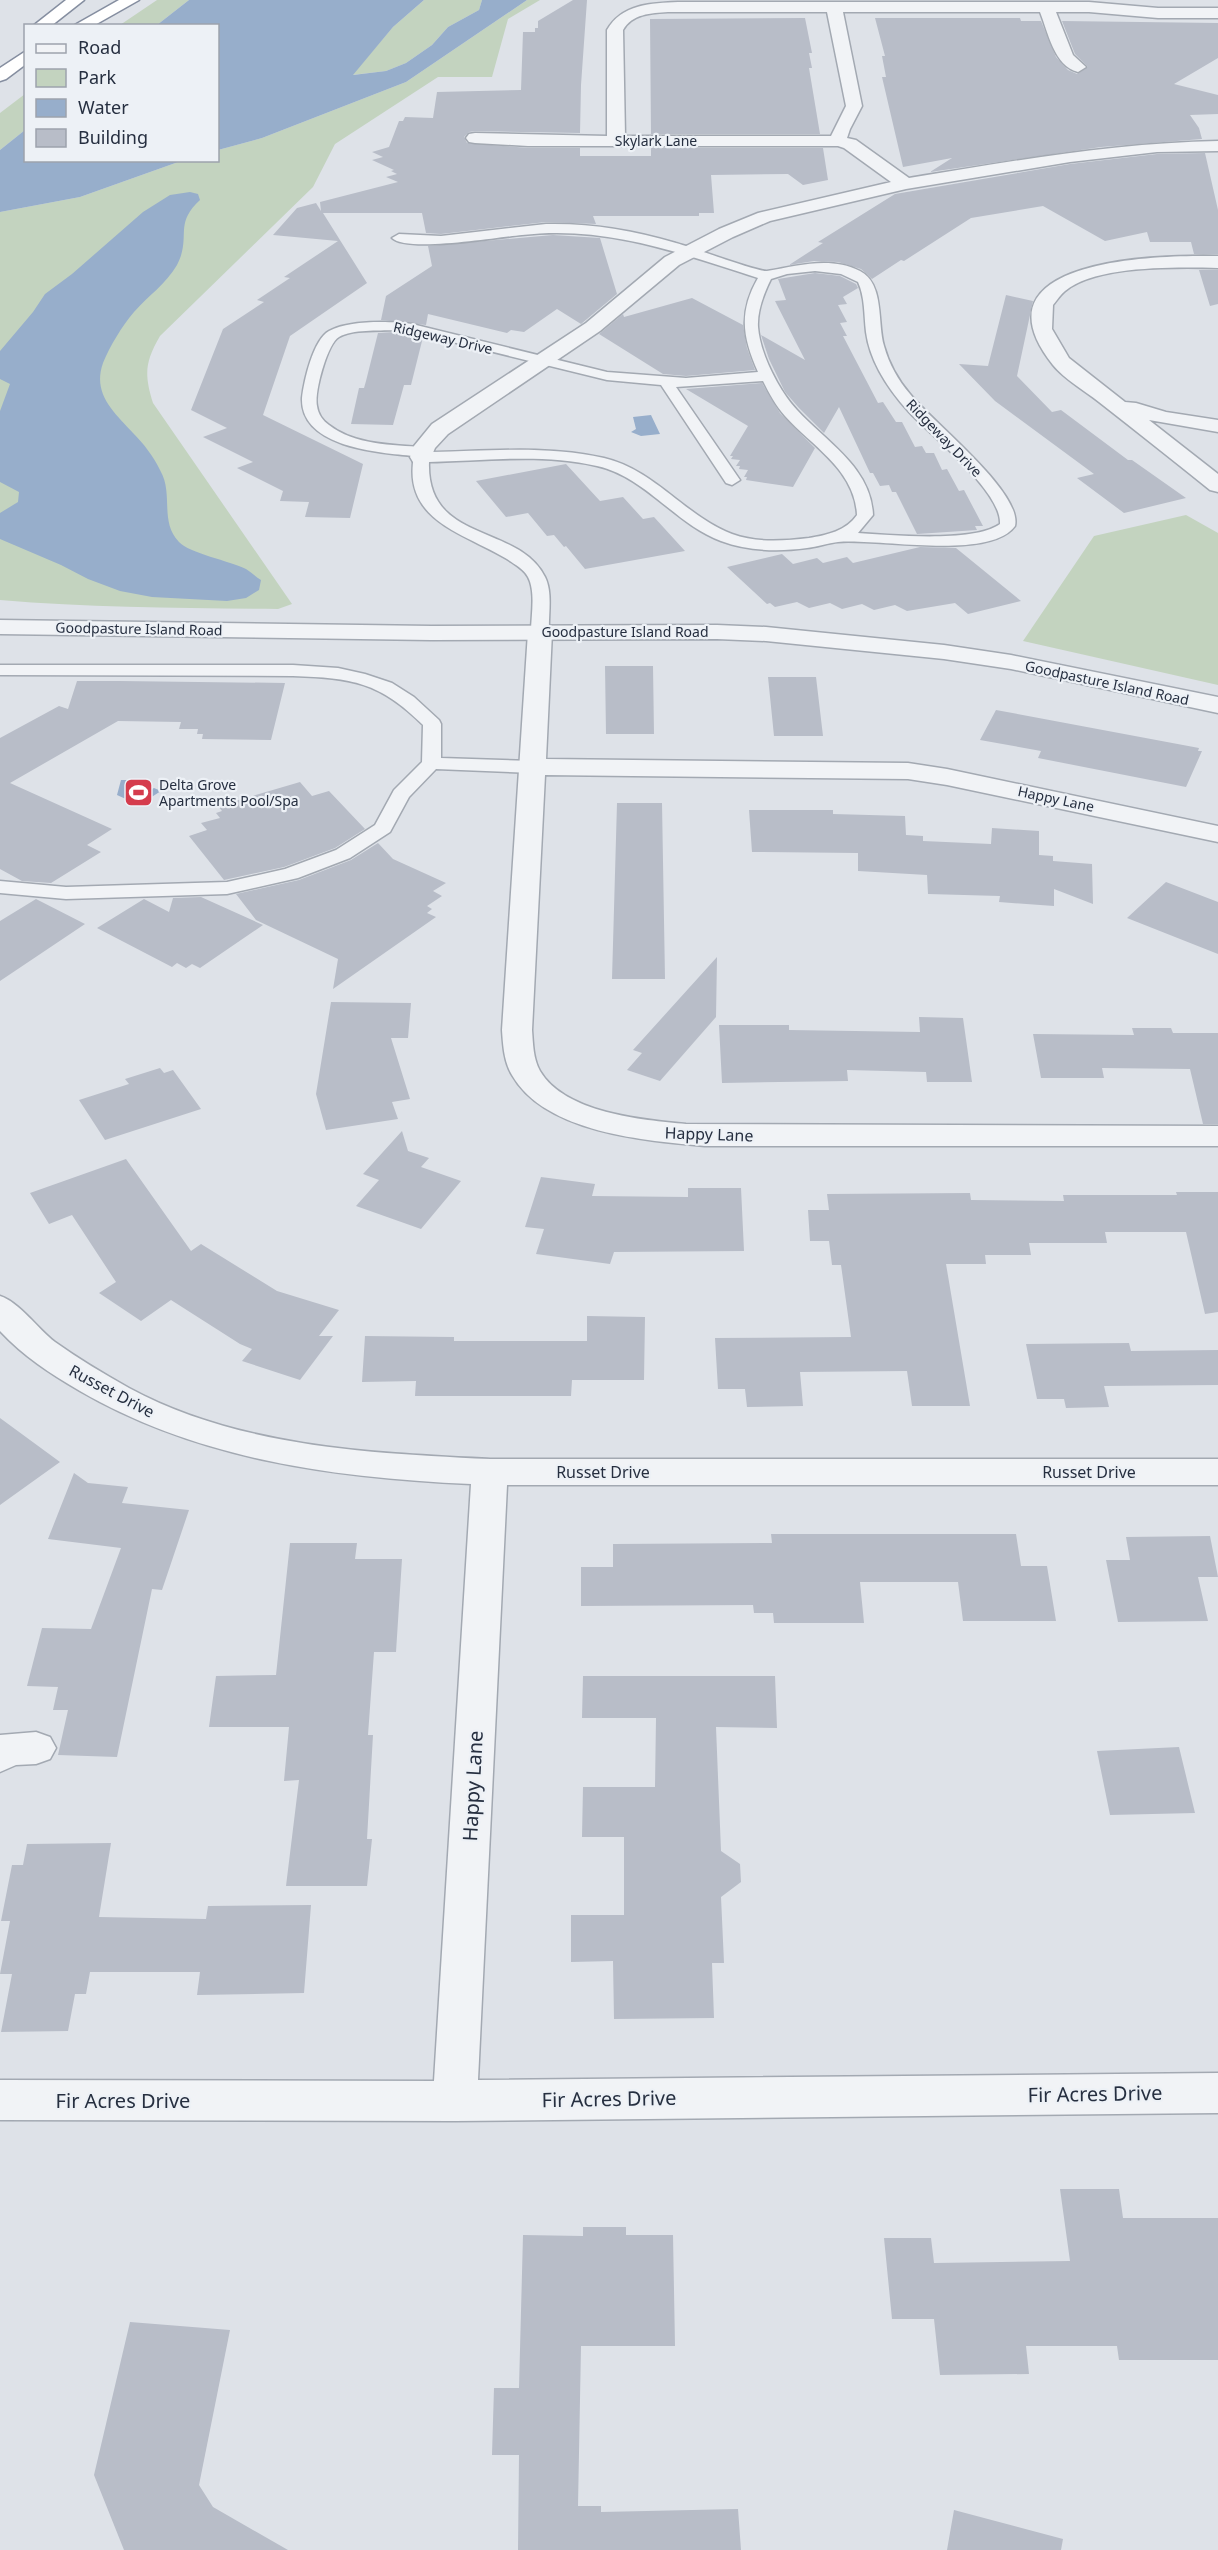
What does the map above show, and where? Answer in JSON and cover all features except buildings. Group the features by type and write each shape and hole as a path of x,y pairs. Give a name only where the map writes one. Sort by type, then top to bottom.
{"highway":[{"path":"43,24 76,0"},
{"path":"73,24 107,0"},
{"path":"84,24 131,0"},
{"path":"0,76 24,58"}],"street":[{"path":"834,6 854,106 841,129 838,141 850,144 906,184"},
{"path":"616,141 615,30 620,20 635,13 677,7 834,6 1097,7 1158,13 1218,13"},
{"path":"1046,7 1066,57 1077,67"},
{"name":"Skylark Lane","path":"462,150 473,132 518,141 838,141"},
{"path":"422,455 432,436 449,422 593,327 662,268 688,252 764,217 906,184 1070,157 1157,147 1218,146"},
{"path":"1218,262 1190,261 1127,265 1074,278 1047,293 1040,305 1039,319 1041,330 1049,347 1069,369 1218,485"},
{"path":"1108,400 1164,418 1218,426"},
{"name":"Goodpasture Island Road","path":"0,625 419,633 717,632 827,639 1011,662 1218,705"},
{"name":"Happy Lane","path":"540,632 517,1030 521,1061 527,1076 535,1086 552,1099 603,1120 637,1130 697,1136 1218,1136"},
{"name":"Happy Lane","path":"533,767 908,771 947,777 1218,834"},
{"name":"Russet Drive","path":"7,1326 109,1393 147,1412 209,1434 301,1456 343,1463 490,1472 1218,1472"},
{"name":"Happy Lane","path":"455,2101 490,1472"},
{"name":"Fir Acres Drive","path":"0,2100 455,2101 1218,2093"}],"lane":[{"path":"399,238 436,242 532,229 577,228 615,232 766,276"},
{"name":"Ridgeway Drive","path":"768,376 668,383 607,376 404,327 363,327 330,337 325,343 310,396 310,410 316,421 328,430 352,441 384,448 422,455 545,456 591,460 617,467 637,476 702,524 730,538 785,545 813,543 837,537 854,529 862,521 866,508 862,493 834,454 788,409 768,376 751,329 752,318 766,276 780,270 802,268 838,270 862,278 868,287 876,346 898,389 930,426 976,468 1007,512 1008,519 1007,526 1002,531 971,540 837,537"},
{"path":"668,383 669,388 732,480"},
{"path":"422,455 418,471 422,492 436,513 462,530 511,554 533,572 538,580 540,632"},
{"path":"0,670 81,672 275,670 343,675 378,683 405,698 432,724 431,763 401,794 383,828 343,854 291,874 227,888 66,893 0,887"},
{"path":"431,763 533,767"}],"green space":[{"path":"157,0 189,0 158,24 121,24"},
{"path":"424,0 482,0 479,10 448,27 432,45 406,63 386,71 352,75 393,27"},
{"path":"527,0 540,0 508,19 492,77 438,77 335,144 313,187 160,336 149,361 147,376 153,403 292,604 278,609 173,608 69,605 0,600 0,212 80,197 178,162 219,162 219,150 262,138 406,82"},
{"path":"24,95 24,131 0,150 0,113"},
{"path":"1186,515 1218,533 1218,685 1023,641 1094,536"}],"water":[{"path":"189,0 424,0 393,27 353,75 386,71 406,63 432,45 448,27 479,10 482,0 527,0 406,82 262,138 219,150 219,24 158,24"},
{"path":"24,131 24,162 178,162 80,197 0,212 0,150"},
{"path":"190,192 198,194 200,200 187,217 183,246 177,265 134,312 121,330 103,363 100,384 112,410 145,446 160,470 166,488 170,525 179,542 191,550 246,569 261,580 259,590 246,598 227,601 152,597 120,591 0,539 0,513 18,502 19,492 0,482 0,411 10,384 0,379 0,351 45,294 72,274 143,212 170,195"},
{"path":"651,415 660,434 641,436 631,432 636,429 633,417"},
{"name":"Delta Grove Apartments Pool/Spa","path":"121,780 142,780 140,786 161,791 139,805 117,795"}],"place":[{"name":"Delta Grove Apartments Pool/Spa","path":"138,793"}]}
